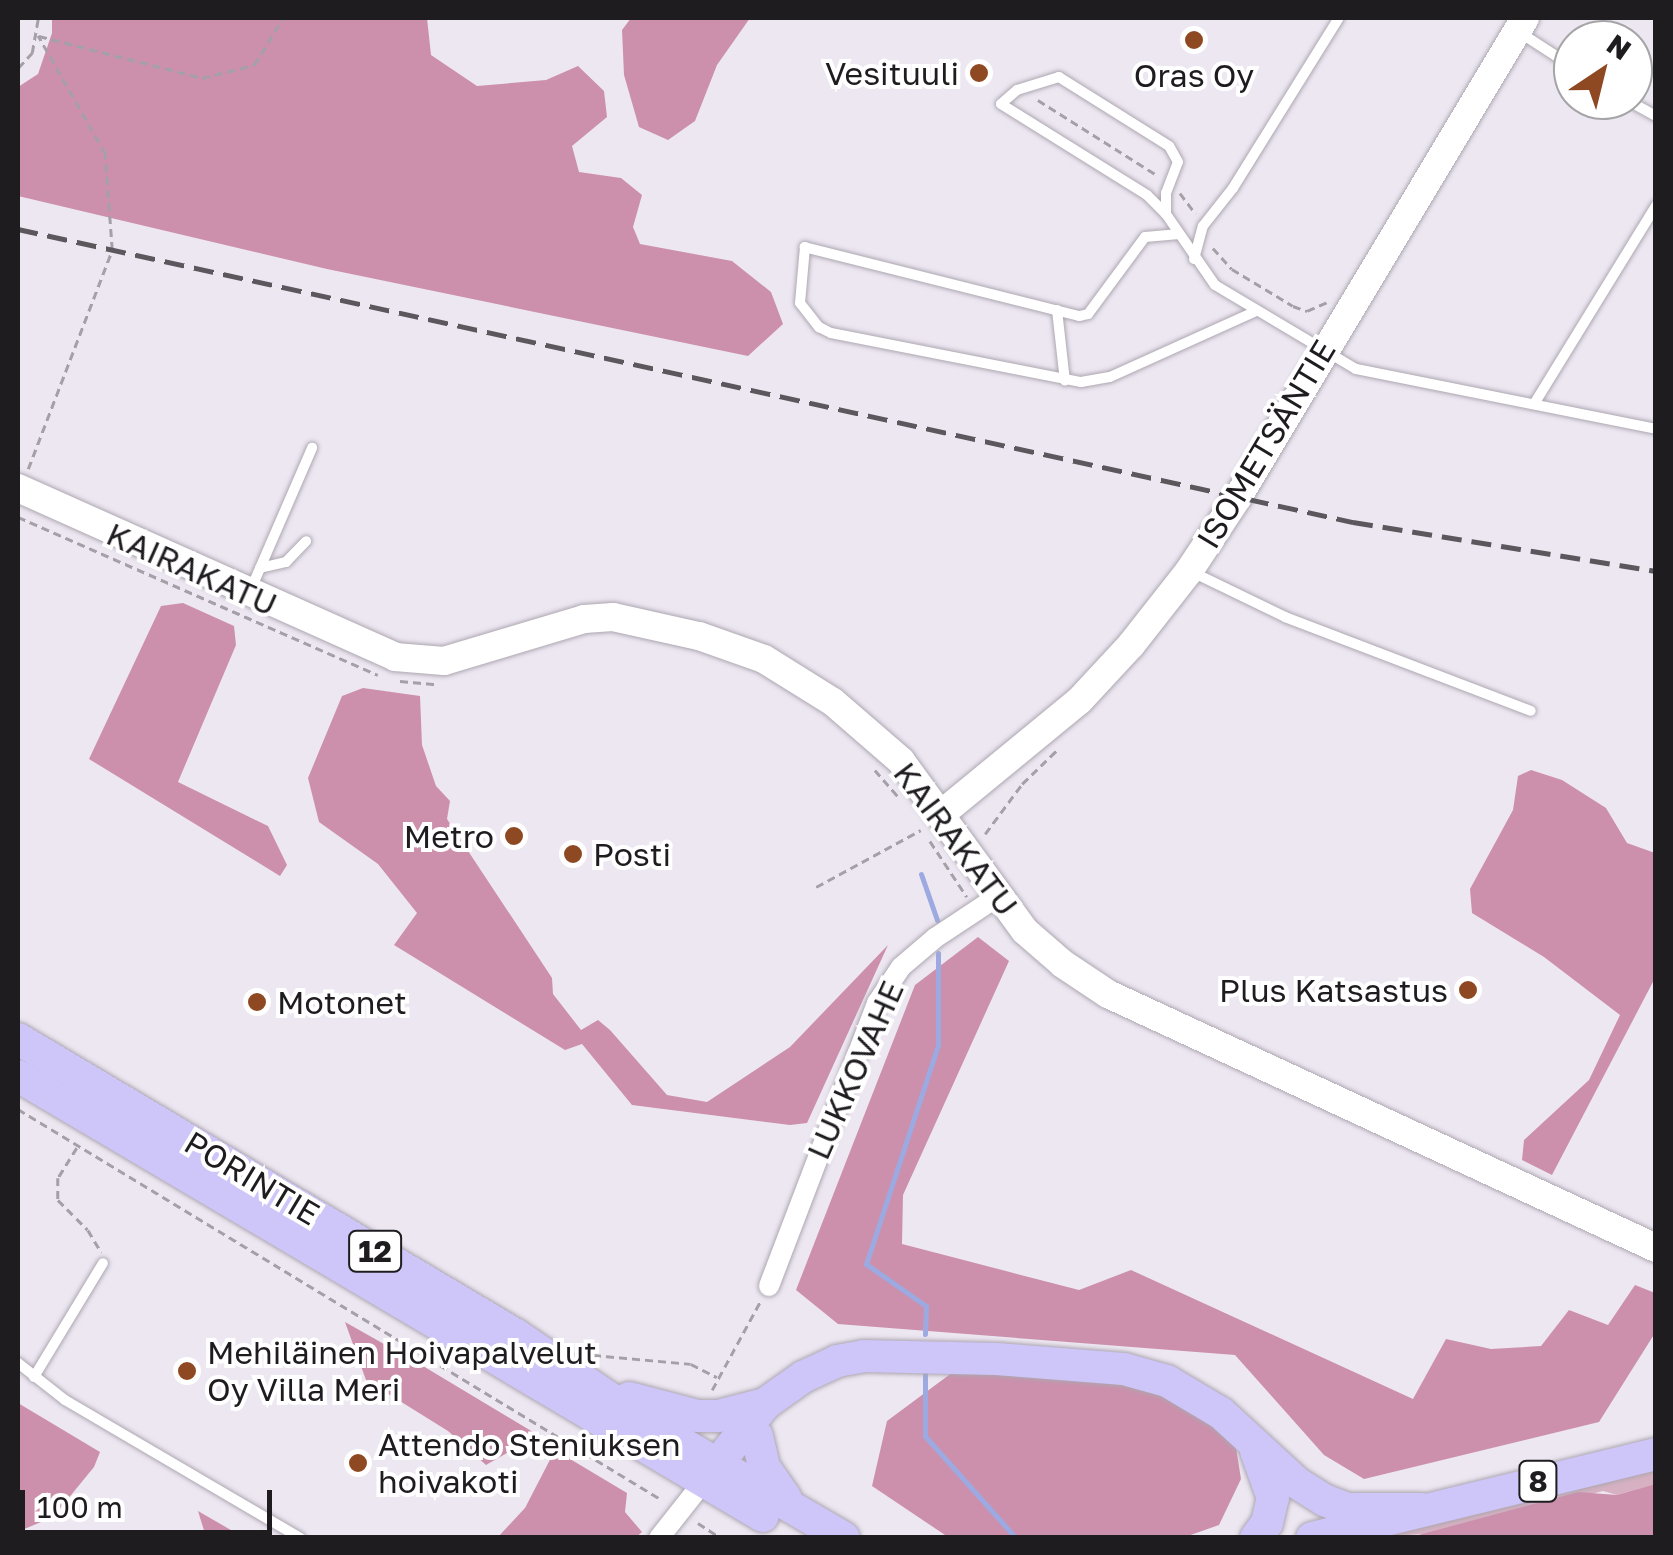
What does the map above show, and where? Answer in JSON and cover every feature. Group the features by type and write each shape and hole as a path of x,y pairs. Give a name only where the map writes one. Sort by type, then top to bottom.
{"highway":[{"name":"PORINTIE","path":"18,1039 583,1364 644,1422 797,1524 844,1538"},
{"name":"PORINTIE","path":"18,1076 716,1470"},
{"path":"716,1470 765,1404 803,1377 837,1361 864,1356 998,1358 1147,1374 1202,1398 1297,1484 1347,1509 1421,1508"},
{"path":"716,1470 778,1415 826,1382 901,1358"},
{"path":"583,1364 644,1404 698,1416 718,1416 765,1404"},
{"path":"757,1436 764,1467 797,1524"},
{"path":"1254,1447 1273,1498 1267,1524 1256,1538"},
{"name":"8","path":"1312,1538 1421,1508 1656,1454"}],"main road":[{"name":"ISOMETSÄNTIE","path":"931,822 1079,701 1131,646 1189,571 1238,497 1521,24"},
{"name":"KAIRAKATU","path":"18,498 394,657 424,662 584,619 613,617 699,636 764,659 833,702 901,761 931,822 987,903 1108,994 1656,1248"}],"street":[{"name":"LUKKOVAHE","path":"769,1286 877,1004 901,967 987,903"},
{"path":"659,1538 716,1470"}],"lane":[{"path":"1194,260 1202,226 1233,188 1339,18"},
{"path":"1521,24 1553,50"},
{"path":"1166,214 1166,193 1178,162 1169,146 1059,78 1017,90 1001,104 1147,195 1166,214 1194,260 1216,285 1322,352 1364,372 1656,429"},
{"path":"1534,404 1656,206"},
{"path":"1179,234 1145,236 1088,314 1057,310 806,247 800,303 819,328 1066,380 1110,377 1254,312"},
{"path":"1057,310 1066,380"},
{"path":"248,594 312,448"},
{"path":"260,568 286,562 306,541"},
{"path":"1189,571 1285,617 1531,711"},
{"path":"34,1377 103,1263"},
{"path":"18,1363 64,1400 300,1538"}],"path":[{"path":"18,68 32,54 38,18"},
{"path":"38,36 202,78 254,65 283,18"},
{"path":"38,36 105,154 112,250 18,498 384,678"},
{"path":"398,681 426,686 448,682"},
{"path":"875,770 900,800"},
{"path":"816,887 931,822 987,903"},
{"path":"18,1109 721,1538"},
{"path":"78,1146 58,1178 58,1200 100,1246 103,1263"},
{"path":"583,1364 691,1364 718,1377"}],"shaded area":[{"path":"52,18 427,18 431,55 477,86 546,80 578,66 604,91 607,117 572,146 579,172 621,178 642,195 633,227 640,244 732,261 771,292 783,324 748,356 327,269 18,196 18,87 38,74 52,33"},
{"path":"631,18 750,18 717,65 695,121 668,140 639,127 624,75 622,30"},
{"path":"183,603 234,626 236,645 178,782 268,826 287,865 280,876 89,759 161,606"},
{"path":"363,688 420,696 422,745 436,786 450,801 447,819 552,978 553,994 581,1030 598,1020 610,1030 667,1095 707,1102 790,1047 888,945 807,1123 790,1125 632,1105 582,1044 565,1050 394,945 417,913 378,864 319,822 308,778 342,696"},
{"path":"1531,770 1562,780 1606,808 1627,843 1655,853 1655,978 1552,1175 1522,1160 1524,1140 1589,1080 1620,1015 1544,957 1472,913 1470,889 1513,810 1518,776"},
{"path":"978,937 1009,961 903,1195 902,1244 1079,1290 1131,1270 1413,1399 1446,1339 1491,1349 1541,1346 1569,1310 1608,1325 1635,1285 1655,1293 1655,1333 1599,1422 1364,1479 1324,1455 1235,1355 838,1324 796,1290 915,985"},
{"path":"345,1322 538,1435 486,1465 448,1431 366,1380"},
{"path":"953,1372 1148,1385 1235,1441 1241,1479 1219,1525 1182,1538 948,1537 872,1486 887,1421"},
{"path":"18,1403 100,1452 94,1467 53,1517 22,1530 18,1529"},
{"path":"555,1450 627,1493 625,1512 642,1532 635,1538 498,1537 525,1508"},
{"path":"1655,1467 1655,1484 1617,1495 1603,1491 1439,1533 1361,1538"},
{"path":"1655,1484 1655,1537 1411,1537 1578,1492 1617,1495"},
{"path":"198,1511 243,1537 206,1537"}],"waterway":[{"path":"921,874 937,920"},
{"path":"925,1334 926,1306 866,1264 938,1045 938,953"},
{"path":"925,1370 925,1436 1016,1538"}],"railway":[{"path":"18,229 1353,522 1656,571"}],"place":[{"name":"Oras Oy","path":"1194,40"},
{"name":"Vesituuli","path":"979,73"},
{"name":"Metro","path":"514,836"},
{"name":"Posti","path":"573,854"},
{"name":"Plus Katsastus","path":"1468,990"},
{"name":"Motonet","path":"257,1002"},
{"name":"Mehiläinen Hoivapalvelut Oy Villa Meri","path":"187,1371"},
{"name":"Attendo Steniuksen hoivakoti","path":"358,1463"}]}
